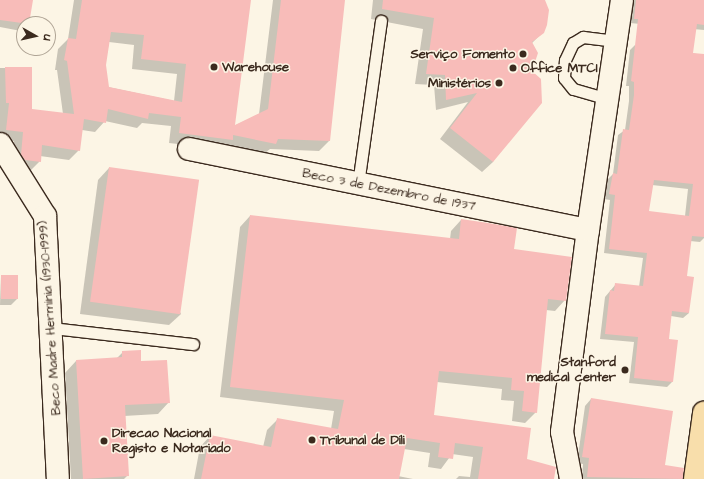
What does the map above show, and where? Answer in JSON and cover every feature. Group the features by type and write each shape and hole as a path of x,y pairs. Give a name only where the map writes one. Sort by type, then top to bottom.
{"main road":[{"path":"695,479 704,412"}],"street":[{"path":"571,479 562,432 588,230 622,0"},
{"name":"Beco Madre Herminia (1930-1999)","path":"0,144 45,216 52,328 58,479"},
{"name":"Beco 3 de Dezembro de 1937","path":"189,149 588,230"}],"lane":[{"path":"358,184 381,21"},
{"path":"608,98 573,89 564,78 566,60 572,43 583,37 616,41"},
{"path":"52,328 194,344"}],"building":[{"path":"0,0 33,0 30,16 16,16 16,22 0,20"},
{"path":"82,0 251,0 235,125 268,109 281,0 345,0 330,141 278,139 276,144 233,135 233,140 179,133 181,117 149,113 148,119 108,109 106,123 84,119 80,151 42,145 41,162 25,160 21,155 23,132 6,130 9,103 6,103 5,67 32,67 32,109 74,114 67,61 64,60 68,38 76,39","holes":["111,32 144,35 141,59 186,64 182,102 109,87 106,65"]},
{"name":"Ministérios","path":"383,0 545,0 549,10 547,25 544,33 532,42 538,53 532,71 541,79 542,103 493,162 450,128 477,93 446,100 445,75 426,74 434,18 382,9"},
{"path":"636,0 704,0 704,25 697,24 693,53 704,54 704,237 692,236 687,276 694,277 689,313 672,311 669,339 678,340 673,382 634,378 638,337 605,334 610,290 614,291 615,283 643,286 647,253 609,249 615,195 609,194 613,173 617,174 623,129 629,130 634,95 634,82 631,81 638,19 634,19","holes":["654,180 693,184 689,216 649,211"]},
{"path":"109,167 199,180 180,314 90,302"},
{"path":"250,215 459,239 461,219 517,228 514,249 572,257 566,301 548,299 537,413 522,411 524,391 511,390 512,378 439,371 434,415 531,428 527,459 556,467 554,479 478,479 483,447 455,443 453,459 438,457 440,443 407,438 399,479 201,479 210,435 271,447 277,418 338,429 344,400 230,387"},
{"path":"1,275 18,275 18,299 1,299"},
{"name":"Direcao Nacional Registo e Notariado","path":"141,350 141,361 167,360 170,403 125,405 129,476 83,479 76,360 122,357 122,351"},
{"path":"591,398 673,411 665,465 684,468 683,479 587,477 589,458 582,457"}],"place":[{"name":"Serviço Fomento","path":"523,54"},
{"name":"Warehouse","path":"214,67"},
{"name":"Office MTCI","path":"513,68"},
{"name":"Ministérios","path":"499,83"},
{"name":"Stanford medical center","path":"625,370"},
{"name":"Tribunal de Díli","path":"312,440"},
{"name":"Direcao Nacional Registo e Notariado","path":"104,441"}]}
